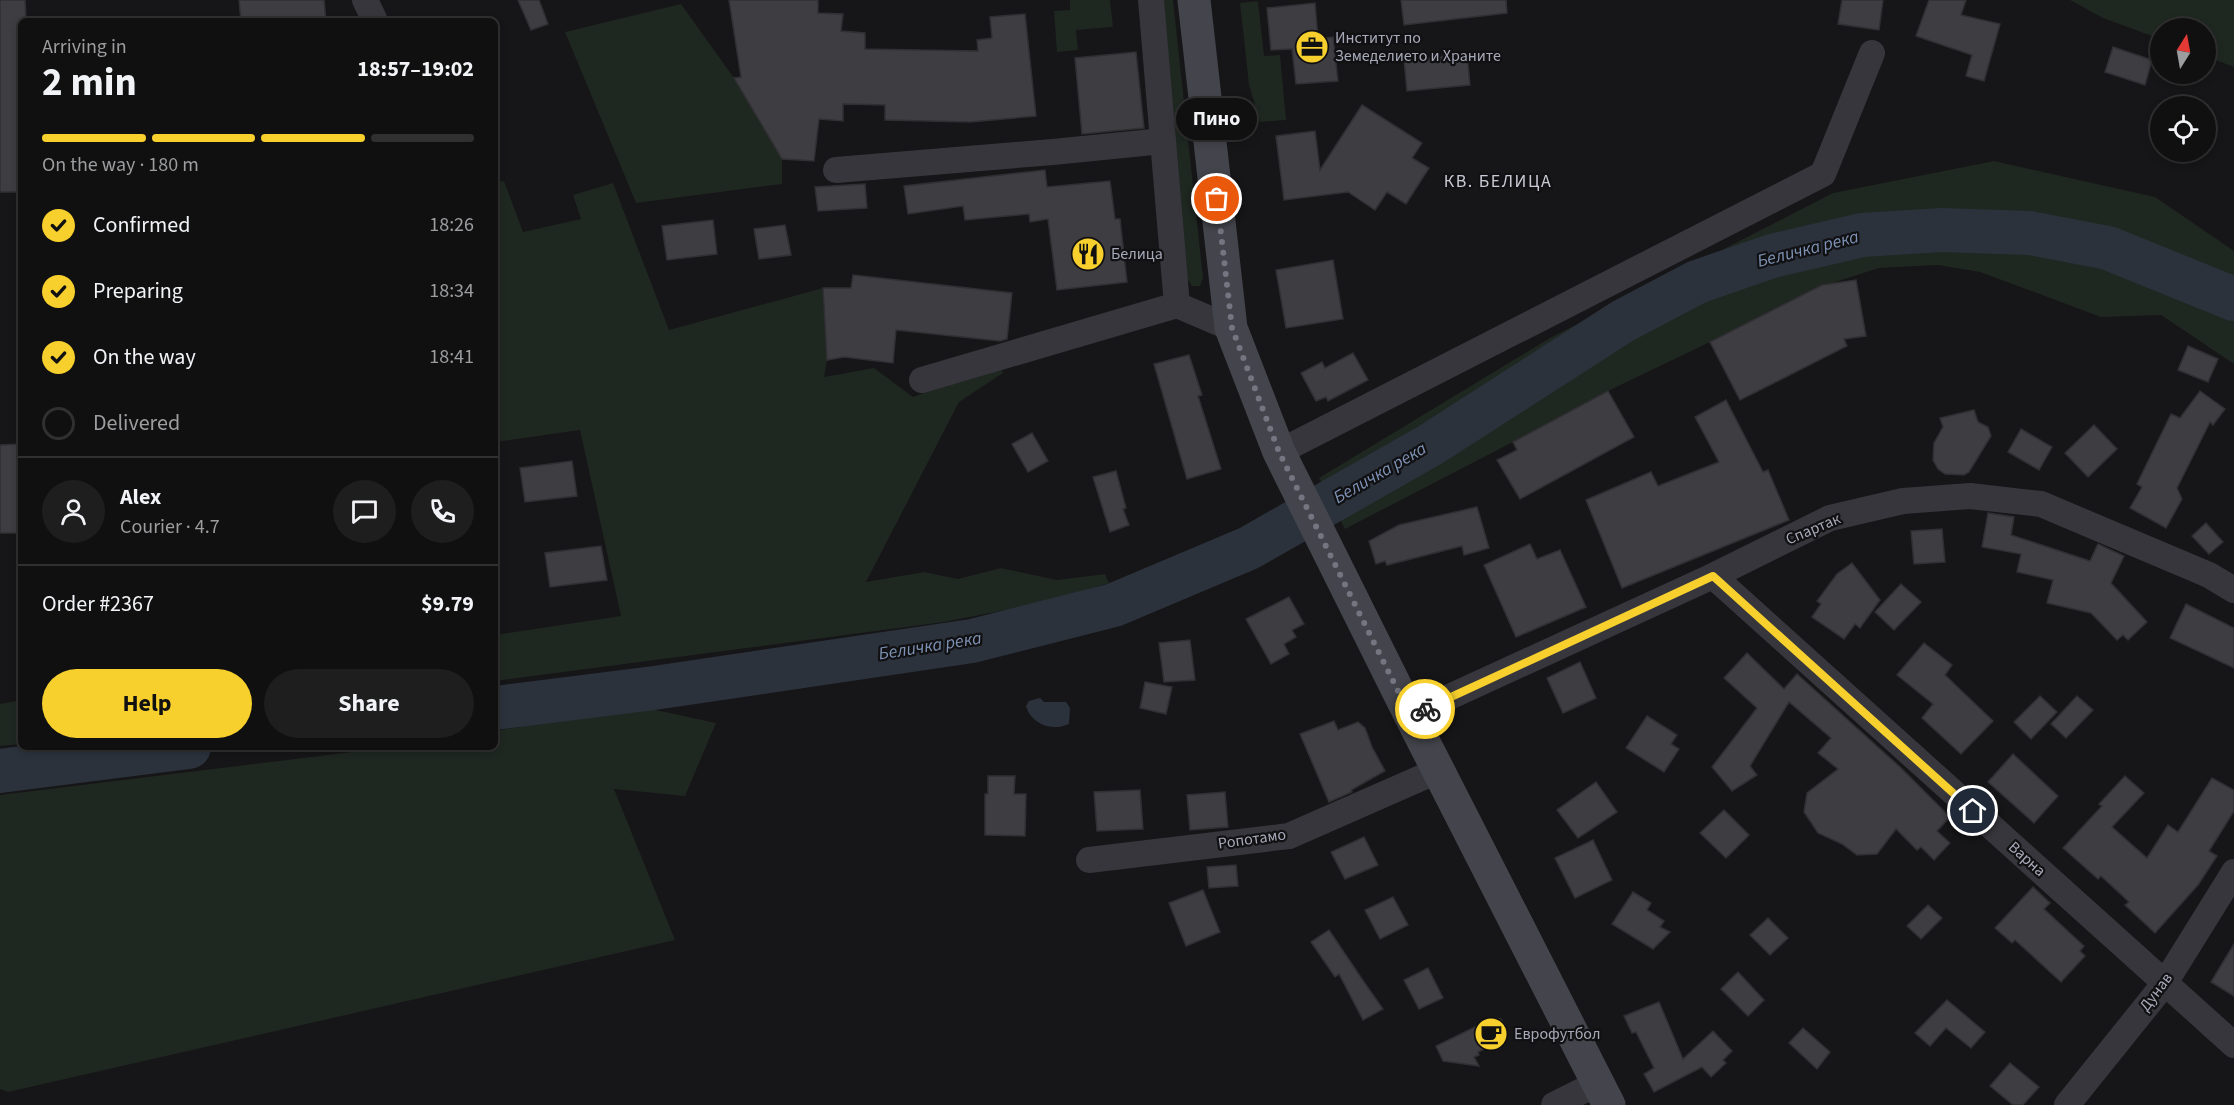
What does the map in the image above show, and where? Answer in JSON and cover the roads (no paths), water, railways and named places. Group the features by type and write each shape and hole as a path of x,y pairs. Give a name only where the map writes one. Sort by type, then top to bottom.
{"main road":[{"path":"1194,0 1232,328 1279,452 1410,715 1604,1094"}],"street":[{"path":"365,0 374,18"},
{"path":"1151,0 1177,305"},
{"path":"1279,452 1823,174 1872,53"},
{"path":"836,170 1163,141"},
{"path":"922,380 1177,305 1232,328"},
{"name":"Спартак","path":"1410,715 1713,576 1830,518 1903,501 1970,496 2041,504 2209,575 2234,590"},
{"name":"Варна","path":"1713,576 2234,1045"},
{"name":"Ропотамо","path":"1089,860 1289,836 1438,770"},
{"name":"Дунав","path":"2067,1105 2165,982 2234,872"},
{"path":"1554,1105 1604,1094"}],"waterway":[{"name":"Беличка река","path":"498,708 654,688 972,641 1114,605 1249,548 1430,445 1623,321 1697,282 1772,256 1862,235 1942,230 2030,233 2108,248 2234,299"},
{"name":"Беличка река","path":"0,771 165,750"}],"place":[{"name":"Институт по Земеделието и Храните","path":"1312,47"},
{"name":"Пино","path":"1217,199"},
{"name":"Белица","path":"1088,254"},
{"name":"Еврофутбол","path":"1491,1034"}],"district":[{"name":"КВ. БЕЛИЦА","path":"1498,181"}]}
